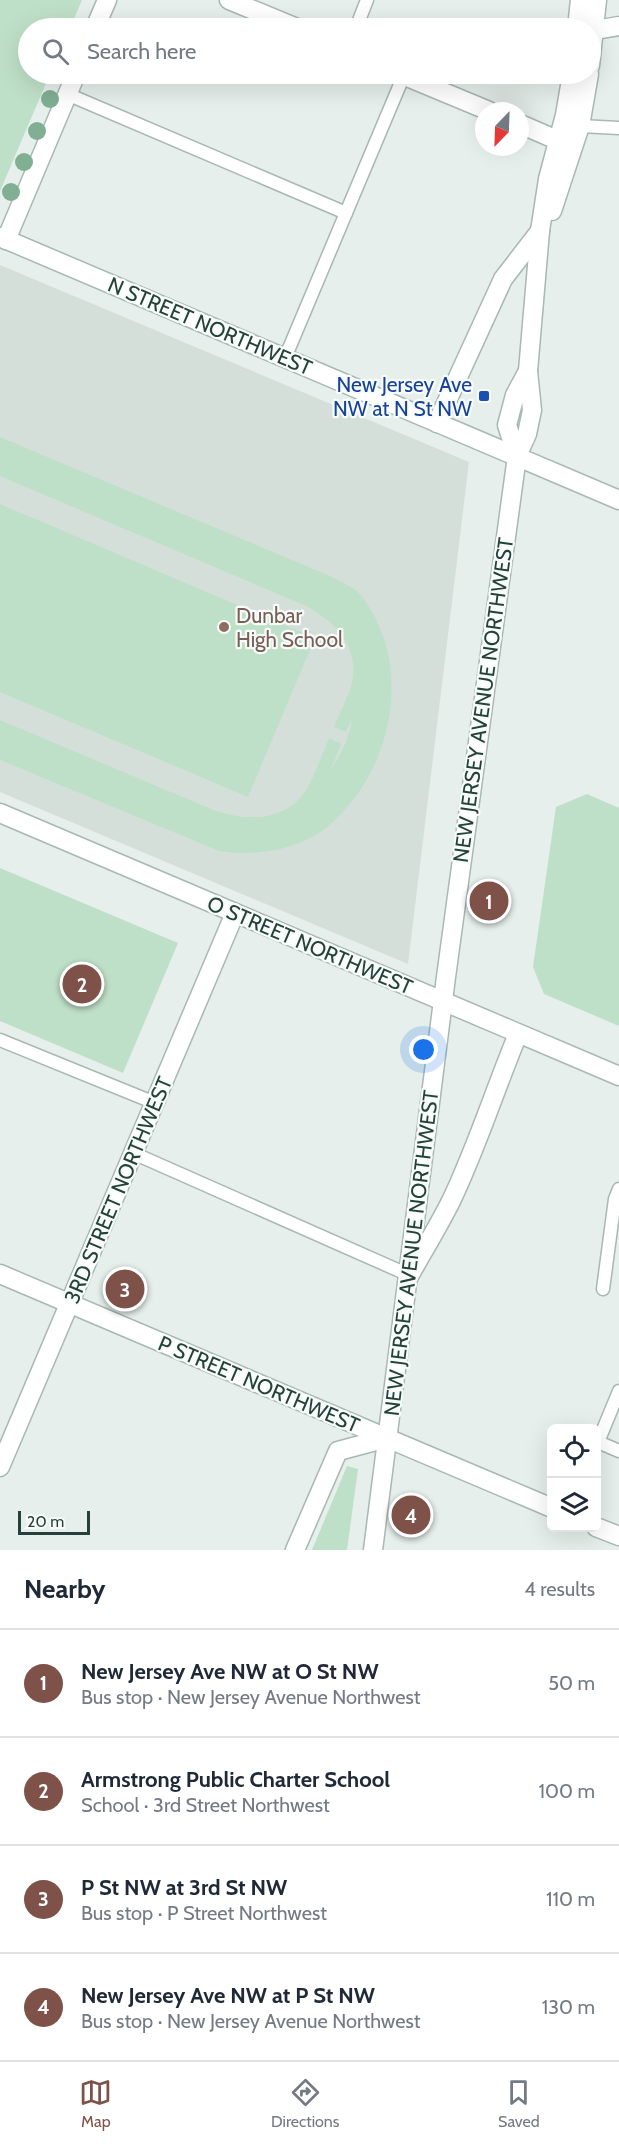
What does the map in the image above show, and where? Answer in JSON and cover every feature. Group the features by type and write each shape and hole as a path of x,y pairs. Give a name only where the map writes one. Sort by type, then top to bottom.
{"street":[{"path":"99,18 107,0"},
{"path":"230,0 273,18"},
{"path":"580,0 584,18"},
{"path":"590,18 597,0"},
{"path":"601,28 619,26"},
{"path":"3,238 72,84"},
{"path":"426,84 475,105"},
{"name":"NEW JERSEY AVENUE NORTHWEST","path":"373,1550 443,1001 517,456 507,425 515,395 528,371 540,231 548,179 570,84"},
{"name":"NEW JERSEY AVENUE NORTHWEST","path":"540,231 550,215 580,126 587,84"},
{"path":"529,128 557,140"},
{"path":"437,423 503,279 540,231"},
{"name":"N STREET NORTHWEST","path":"3,238 619,500"},
{"name":"O STREET NORTHWEST","path":"0,813 619,1076"},
{"name":"3RD STREET NORTHWEST","path":"0,1467 235,913"},
{"path":"408,1276 451,1201 518,1034"},
{"name":"P STREET NORTHWEST","path":"0,1274 547,1506"},
{"path":"295,1550 338,1451 387,1438"},
{"path":"601,1529 619,1536"}],"lane":[{"path":"360,18 367,0"},
{"path":"285,358 398,84"},
{"path":"67,94 346,213"},
{"path":"580,126 619,128"},
{"path":"0,1040 155,1102"},
{"path":"133,1153 408,1276"},
{"path":"603,1289 615,1199 619,1189"},
{"path":"619,1391 598,1442 619,1451"}],"shaded area":[{"name":"Dunbar High School","path":"0,265 469,462 408,964 0,792"}],"green space":[{"path":"0,0 82,0 74,18 18,18 18,84 46,84 0,191"},
{"path":"0,437 330,576 360,594 374,615 386,645 391,669 389,718 383,742 363,786 331,824 306,840 278,850 248,853 219,851 0,760 0,720 216,811 242,817 268,816 291,806 301,797 312,779 329,738 341,744 331,769 338,758 347,739 352,719 346,732 334,727 352,682 353,669 352,657 342,636 326,619 306,606 0,476"},
{"path":"0,504 315,638 248,797 0,692"},
{"path":"587,794 619,808 619,1026 544,994 533,967 556,807"},
{"path":"0,868 178,943 123,1073 0,1021"},
{"path":"347,1466 358,1469 347,1550 312,1550"}],"place":[{"name":"New Jersey Ave NW at N St NW","path":"484,396"},
{"name":"Dunbar High School","path":"224,627"},
{"name":"New Jersey Ave NW at O St NW","path":"489,901"},
{"name":"Armstrong Public Charter School","path":"82,984"},
{"name":"P St NW at 3rd St NW","path":"125,1289"},
{"name":"New Jersey Ave NW at P St NW","path":"411,1515"}]}
